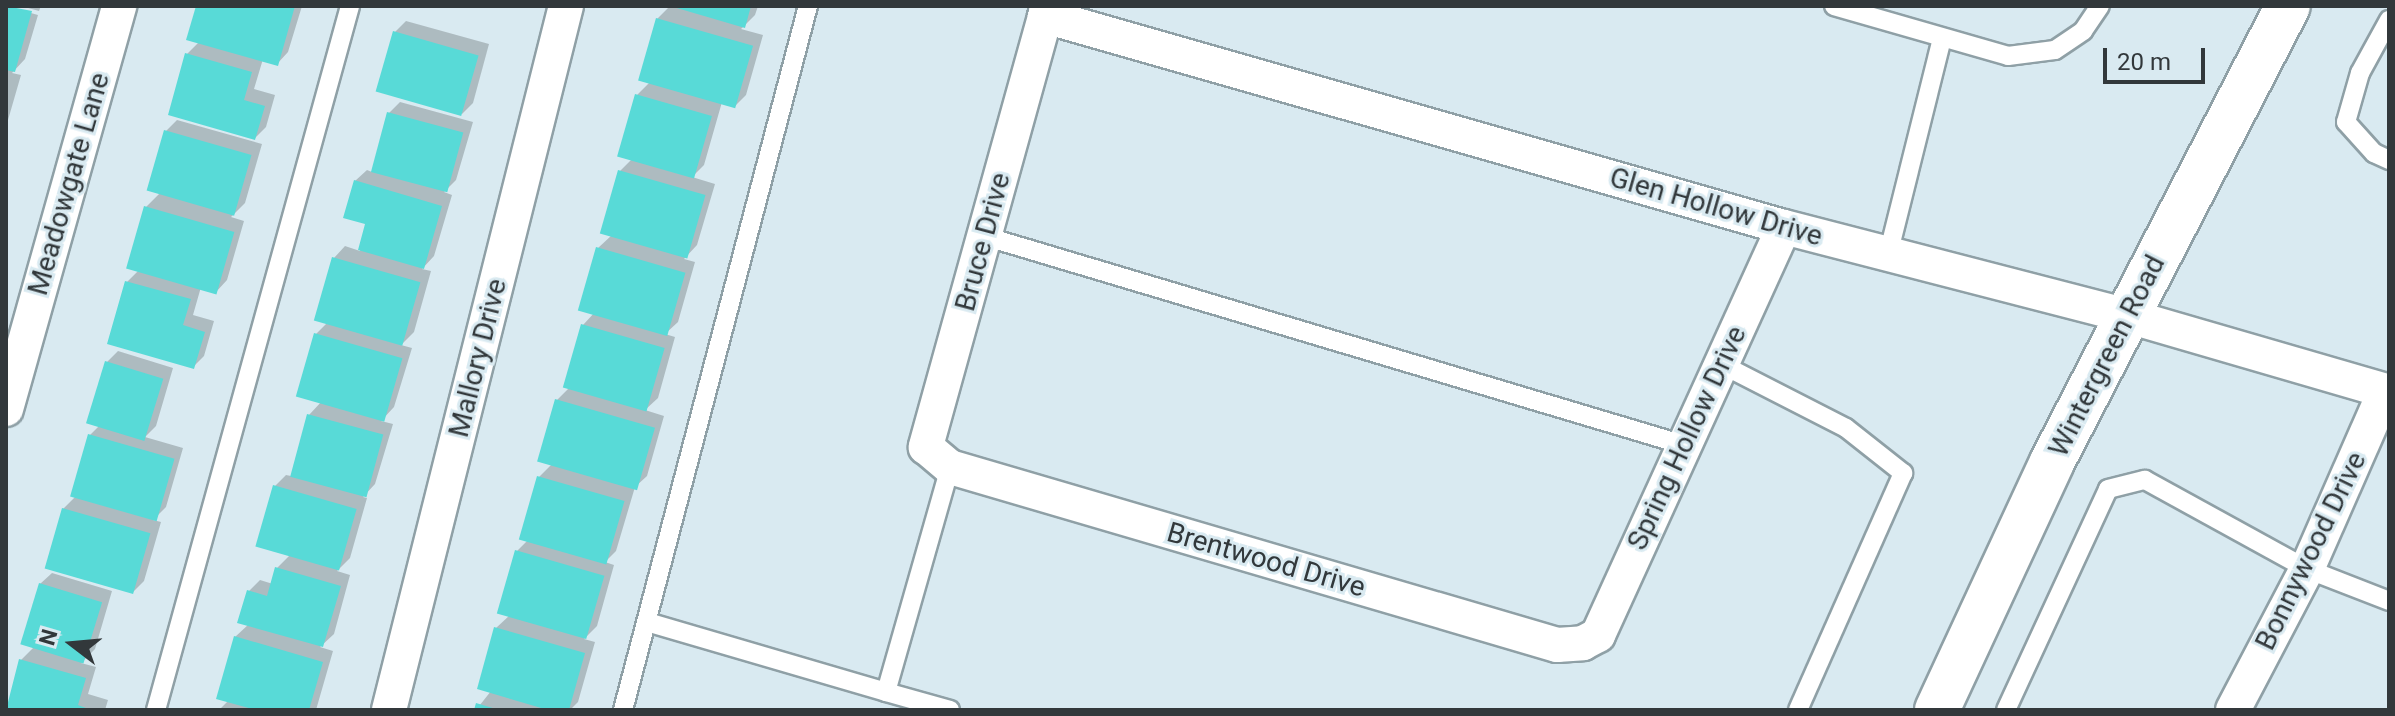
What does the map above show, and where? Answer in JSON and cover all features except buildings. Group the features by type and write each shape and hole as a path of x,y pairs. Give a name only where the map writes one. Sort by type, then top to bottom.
{"street":[{"name":"Meadowgate Lane","path":"6,409 119,6"},
{"name":"Mallory Drive","path":"389,710 566,6"},
{"name":"Wintergreen Road","path":"1937,710 2052,462 2288,6"},
{"name":"Glen Hollow Drive","path":"1046,11 1784,227 2388,387"},
{"name":"Bruce Drive","path":"950,467 926,447 1046,11"},
{"name":"Spring Hollow Drive","path":"1583,643 1598,635 1784,227"},
{"name":"Bonnywood Drive","path":"2233,710 2307,569 2388,387"},
{"name":"Brentwood Drive","path":"950,467 1557,645 1583,643"}],"lane":[{"path":"156,710 350,6"},
{"path":"623,710 808,6"},
{"path":"1834,6 2008,56 2055,50 2083,31 2100,6"},
{"path":"2389,20 2360,73 2346,122 2374,153 2389,160"},
{"path":"1888,255 1942,39"},
{"path":"984,236 1684,445"},
{"path":"1721,364 1846,428 1903,473 1798,710"},
{"path":"886,692 950,467"},
{"path":"2006,710 2108,489 2145,480 2307,569 2389,601"},
{"path":"647,622 950,710"}]}
